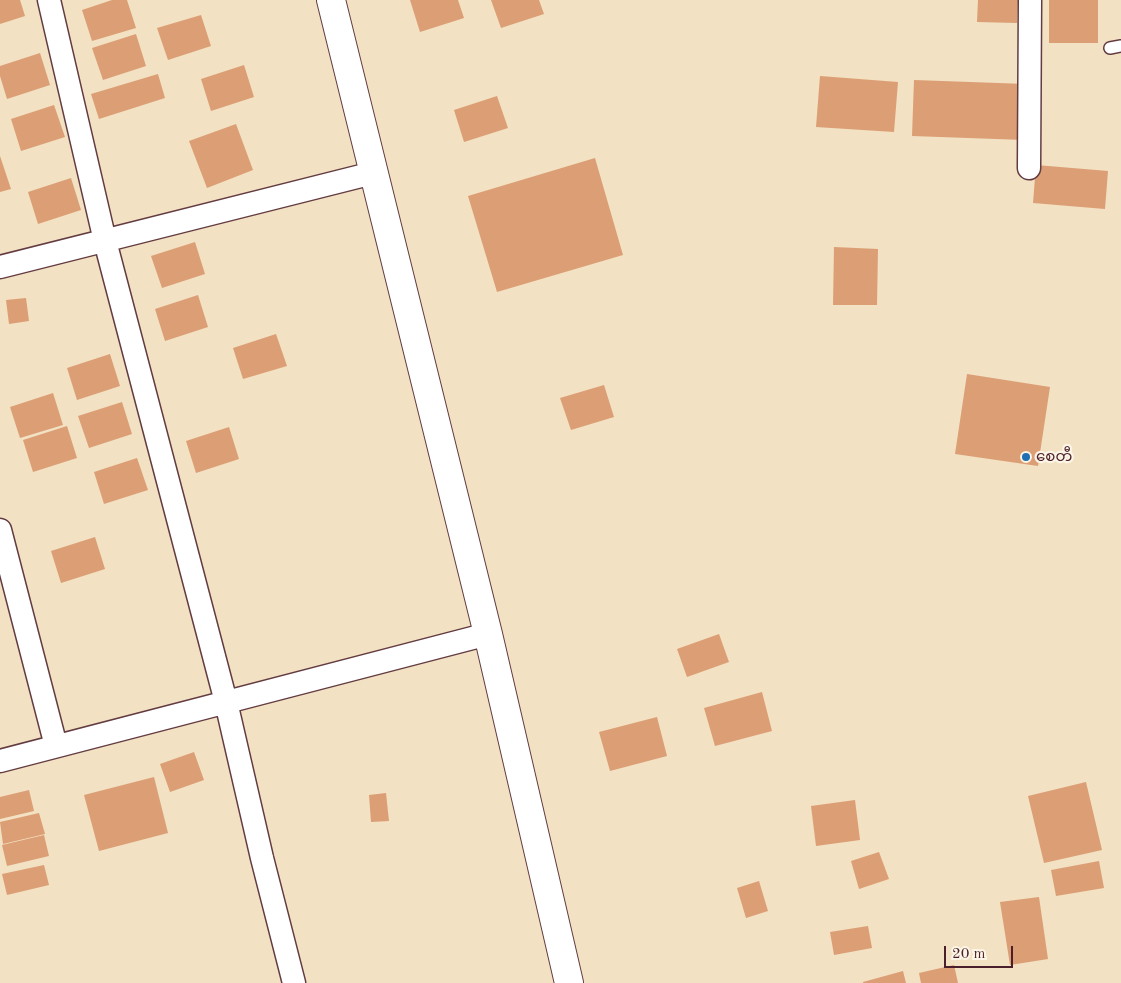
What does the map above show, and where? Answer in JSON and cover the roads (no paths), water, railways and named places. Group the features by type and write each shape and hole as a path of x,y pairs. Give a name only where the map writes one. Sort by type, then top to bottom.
{"main road":[{"path":"330,0 488,634 569,983"}],"street":[{"path":"49,0 105,240 226,702 294,983"},
{"path":"1029,168 1030,0"},
{"path":"0,267 373,173"},
{"path":"0,530 56,746"},
{"path":"0,760 488,634"}],"place":[{"name":"စေတီ","path":"1026,457"}]}
